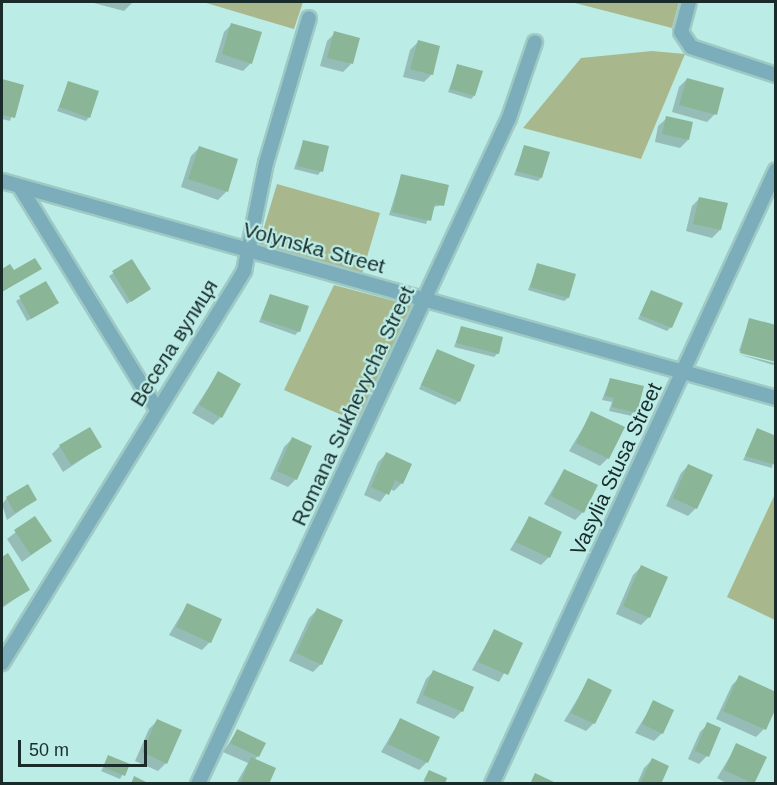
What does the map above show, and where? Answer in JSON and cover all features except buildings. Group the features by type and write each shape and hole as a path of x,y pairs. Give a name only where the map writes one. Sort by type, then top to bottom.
{"street":[{"path":"688,2 681,32 691,47 776,75"},
{"name":"Весела вулиця","path":"2,659 244,271 250,252 266,163 309,18"},
{"name":"Romana Sukhevycha Street","path":"198,783 427,300 509,118 535,42"},
{"name":"Vasylia Stusa Street","path":"492,783 685,373 776,170"},
{"name":"Volynska Street","path":"2,181 776,398"},
{"path":"20,187 157,410"}],"green space":[{"path":"203,2 303,2 294,29"},
{"path":"571,2 679,2 672,28"},
{"path":"652,51 685,54 641,159 523,128 581,58"},
{"path":"277,184 380,213 362,274 259,244"},
{"path":"334,285 413,306 358,422 284,390"},
{"path":"775,494 775,620 727,597"}]}
